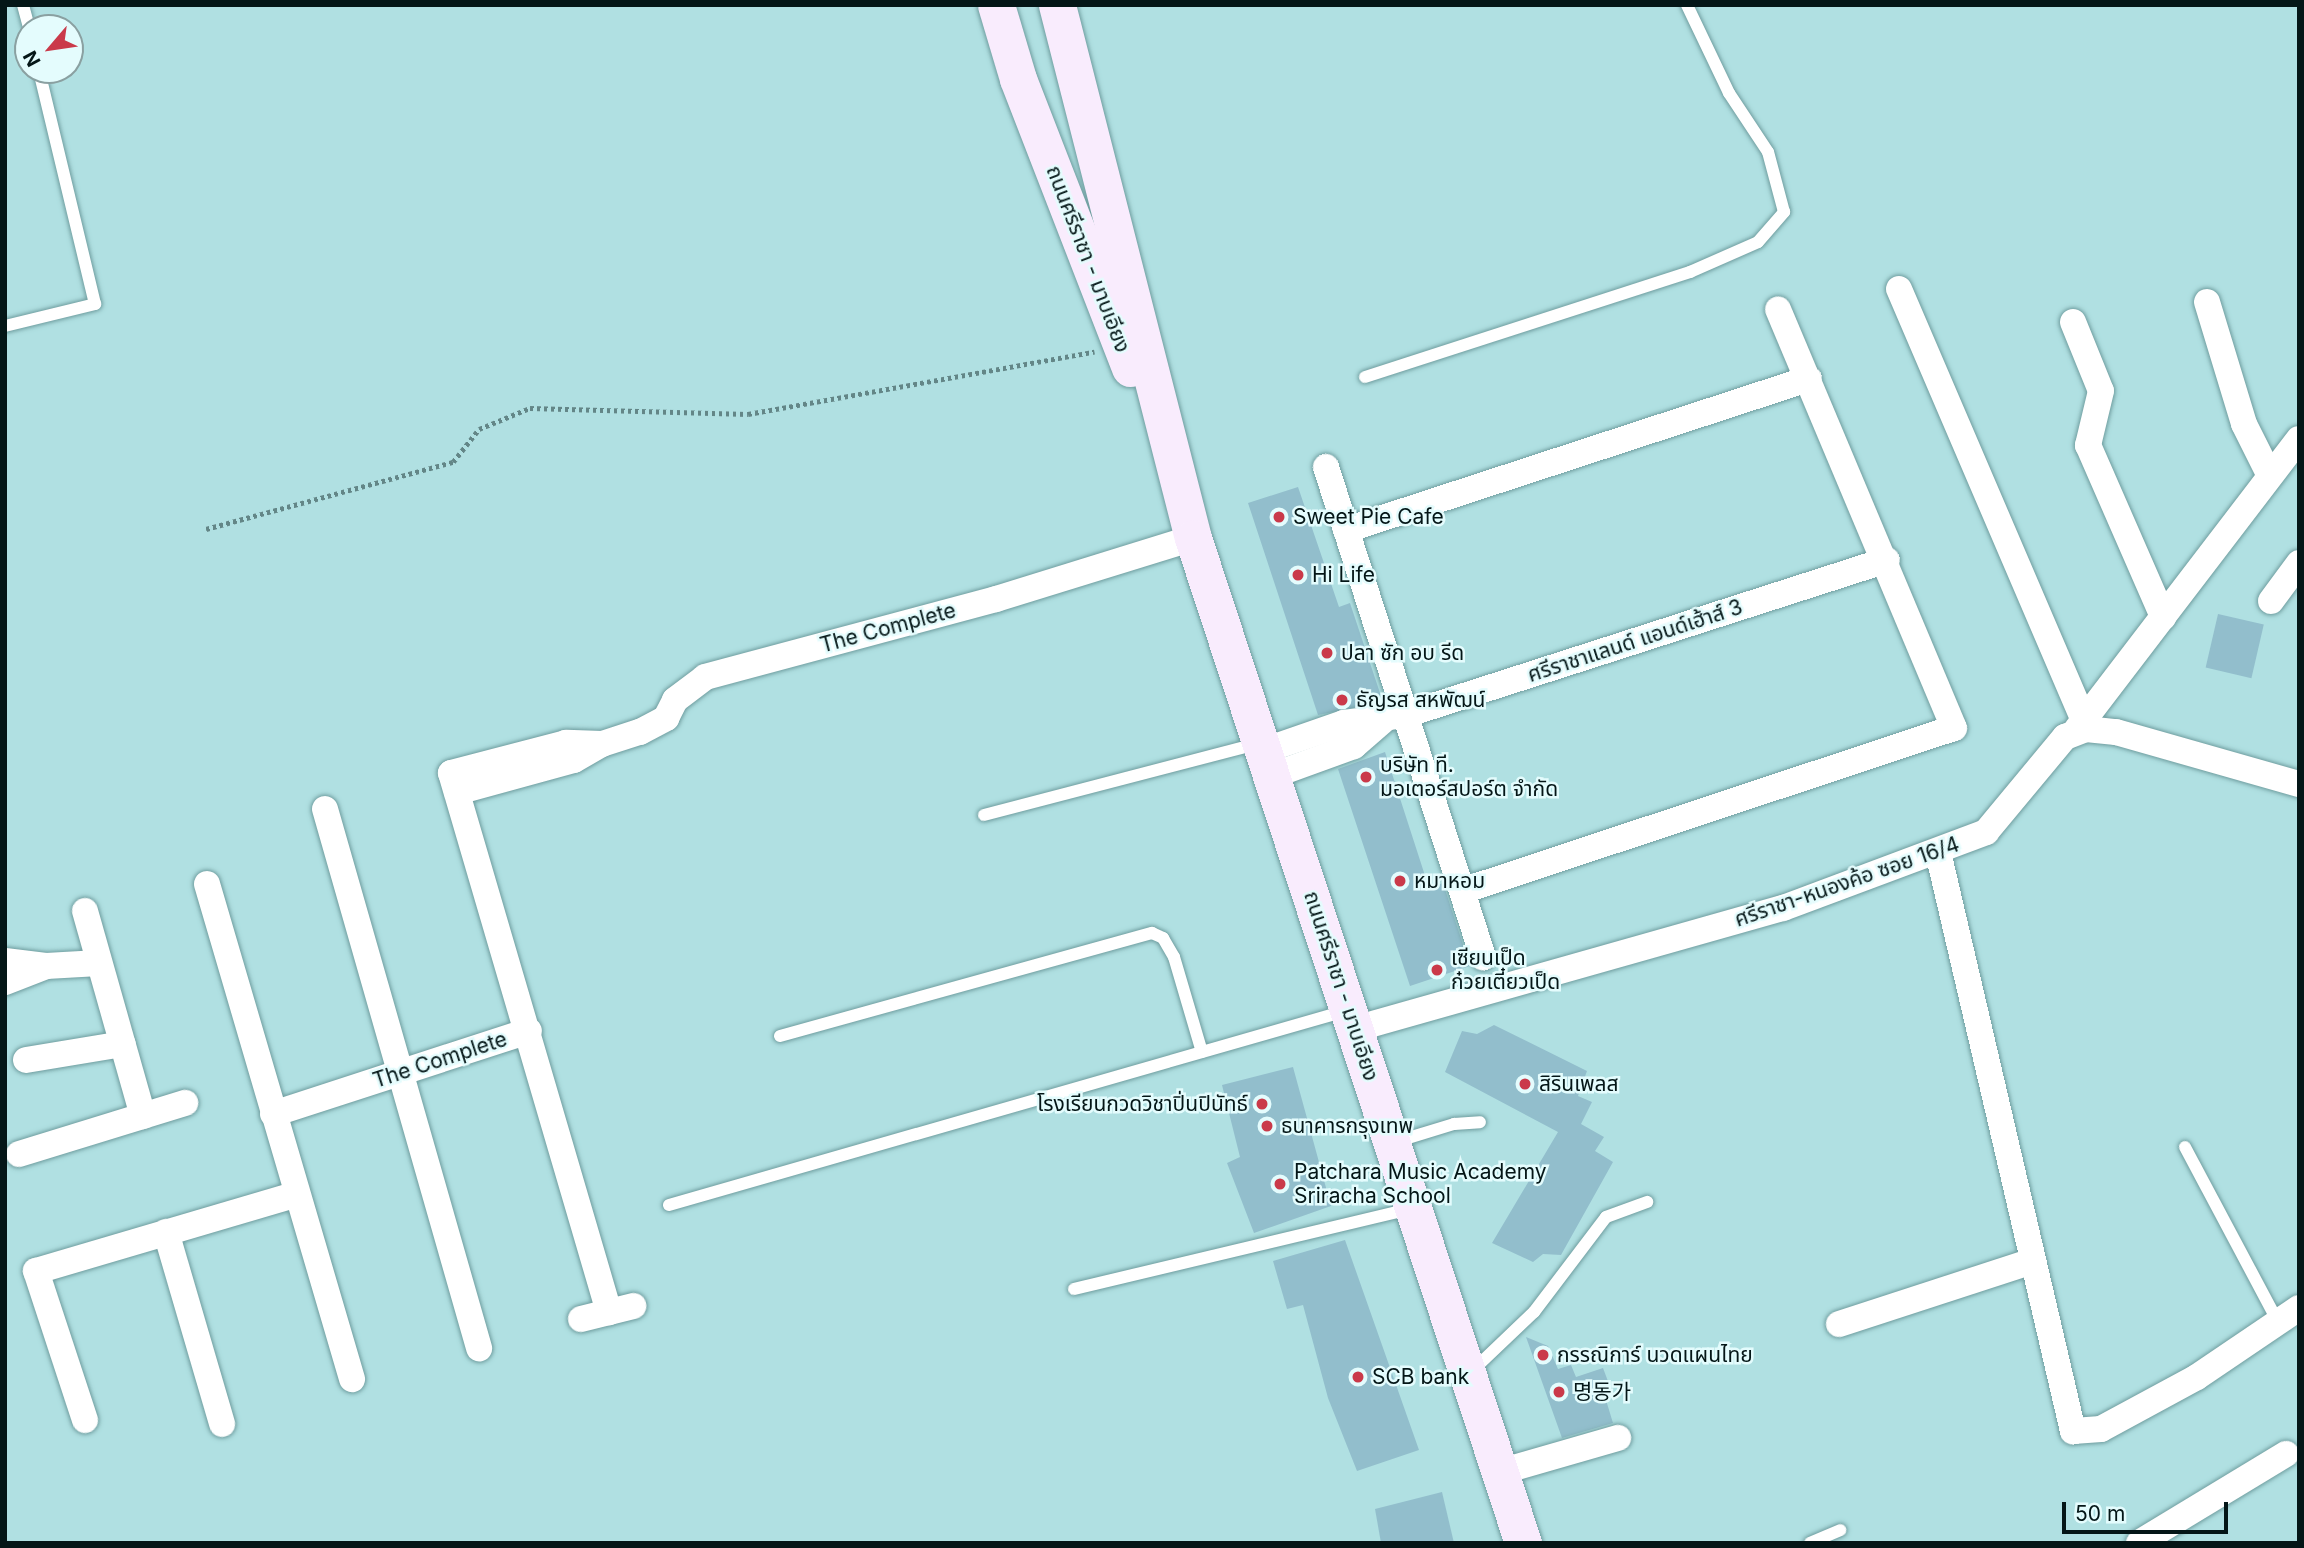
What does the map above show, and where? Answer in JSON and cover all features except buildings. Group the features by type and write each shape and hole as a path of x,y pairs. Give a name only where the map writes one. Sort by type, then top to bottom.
{"main road":[{"name":"ถนนศรีราชา - มาบเอียง","path":"996,5 1018,79 1189,524 1268,756 1523,1543"},
{"name":"ถนนศรีราชา - มาบเอียง","path":"1057,5 1189,524"}],"street":[{"path":"1899,289 2079,727 2116,732 2299,784"},
{"path":"2207,302 2244,424 2270,477"},
{"path":"1462,891 1954,727 1887,560 1778,309"},
{"path":"2073,322 2101,391 2088,445 2163,617"},
{"path":"1346,530 1809,379"},
{"name":"ศรีราชา-หนองค้อ ซอย 16/4","path":"1352,1020 1783,908 1986,832 2065,737 2079,727 2299,439"},
{"path":"1326,467 1346,530 1394,718 1462,891 1483,957"},
{"name":"The Complete","path":"273,1114 530,1031 454,782 574,760 602,744 666,718 675,700 705,677 996,599 1189,524"},
{"name":"ศรีราชาแลนด์ แอนด์เฮ้าส์ 3","path":"1268,756 1354,746 1394,718 1887,560"},
{"path":"2271,601 2299,563"},
{"path":"325,809 480,1348"},
{"path":"1938,852 2073,1432 2101,1429 2197,1377 2288,1315"},
{"path":"207,884 352,1379"},
{"path":"85,911 143,1116"},
{"path":"5,961 46,966 99,962"},
{"path":"5,982 46,966"},
{"path":"530,1031 621,1309 581,1319"},
{"path":"26,1060 122,1044"},
{"path":"19,1154 185,1103"},
{"path":"85,1420 36,1271 297,1194"},
{"path":"166,1233 222,1424"},
{"path":"1839,1324 2033,1261"},
{"path":"1500,1472 1618,1437"},
{"path":"2139,1543 2286,1454"}],"lane":[{"path":"1366,377 1690,272 1758,242 1784,212 1768,152 1729,93 1687,5"},
{"path":"5,326 95,304 42,84"},
{"path":"984,815 1268,756"},
{"path":"780,1036 1152,933 1163,938 1174,957 1202,1052"},
{"path":"669,1205 1202,1052 1352,1020"},
{"path":"1392,1143 1454,1124 1480,1122"},
{"path":"2185,1147 2288,1315"},
{"path":"1469,1373 1534,1312 1606,1217 1647,1202"},
{"path":"1073,1289 1413,1208"},
{"path":"1810,1543 1840,1530"}],"path":[{"path":"206,529 453,462 479,429 530,408 748,414 1122,347"}],"place":[{"name":"Sweet Pie Cafe","path":"1279,517"},
{"name":"Hi Life","path":"1298,575"},
{"name":"ปลา ซัก อบ รีด","path":"1327,653"},
{"name":"ธัญรส สหพัฒน์","path":"1342,700"},
{"name":"บริษัท ที. มอเตอร์สปอร์ต จำกัด","path":"1366,777"},
{"name":"หมาหอม","path":"1400,881"},
{"name":"เซียนเป็ด ก๋วยเตี๋ยวเป็ด","path":"1437,970"},
{"name":"สิรินเพลส","path":"1525,1084"},
{"name":"โรงเรียนกวดวิชาปิ่นปินัทธ์","path":"1262,1104"},
{"name":"ธนาคารกรุงเทพ","path":"1267,1126"},
{"name":"Patchara Music Academy Sriracha School","path":"1280,1184"},
{"name":"กรรณิการ์ นวดแผนไทย","path":"1543,1355"},
{"name":"SCB bank","path":"1358,1377"},
{"name":"명동가","path":"1559,1392"}]}
